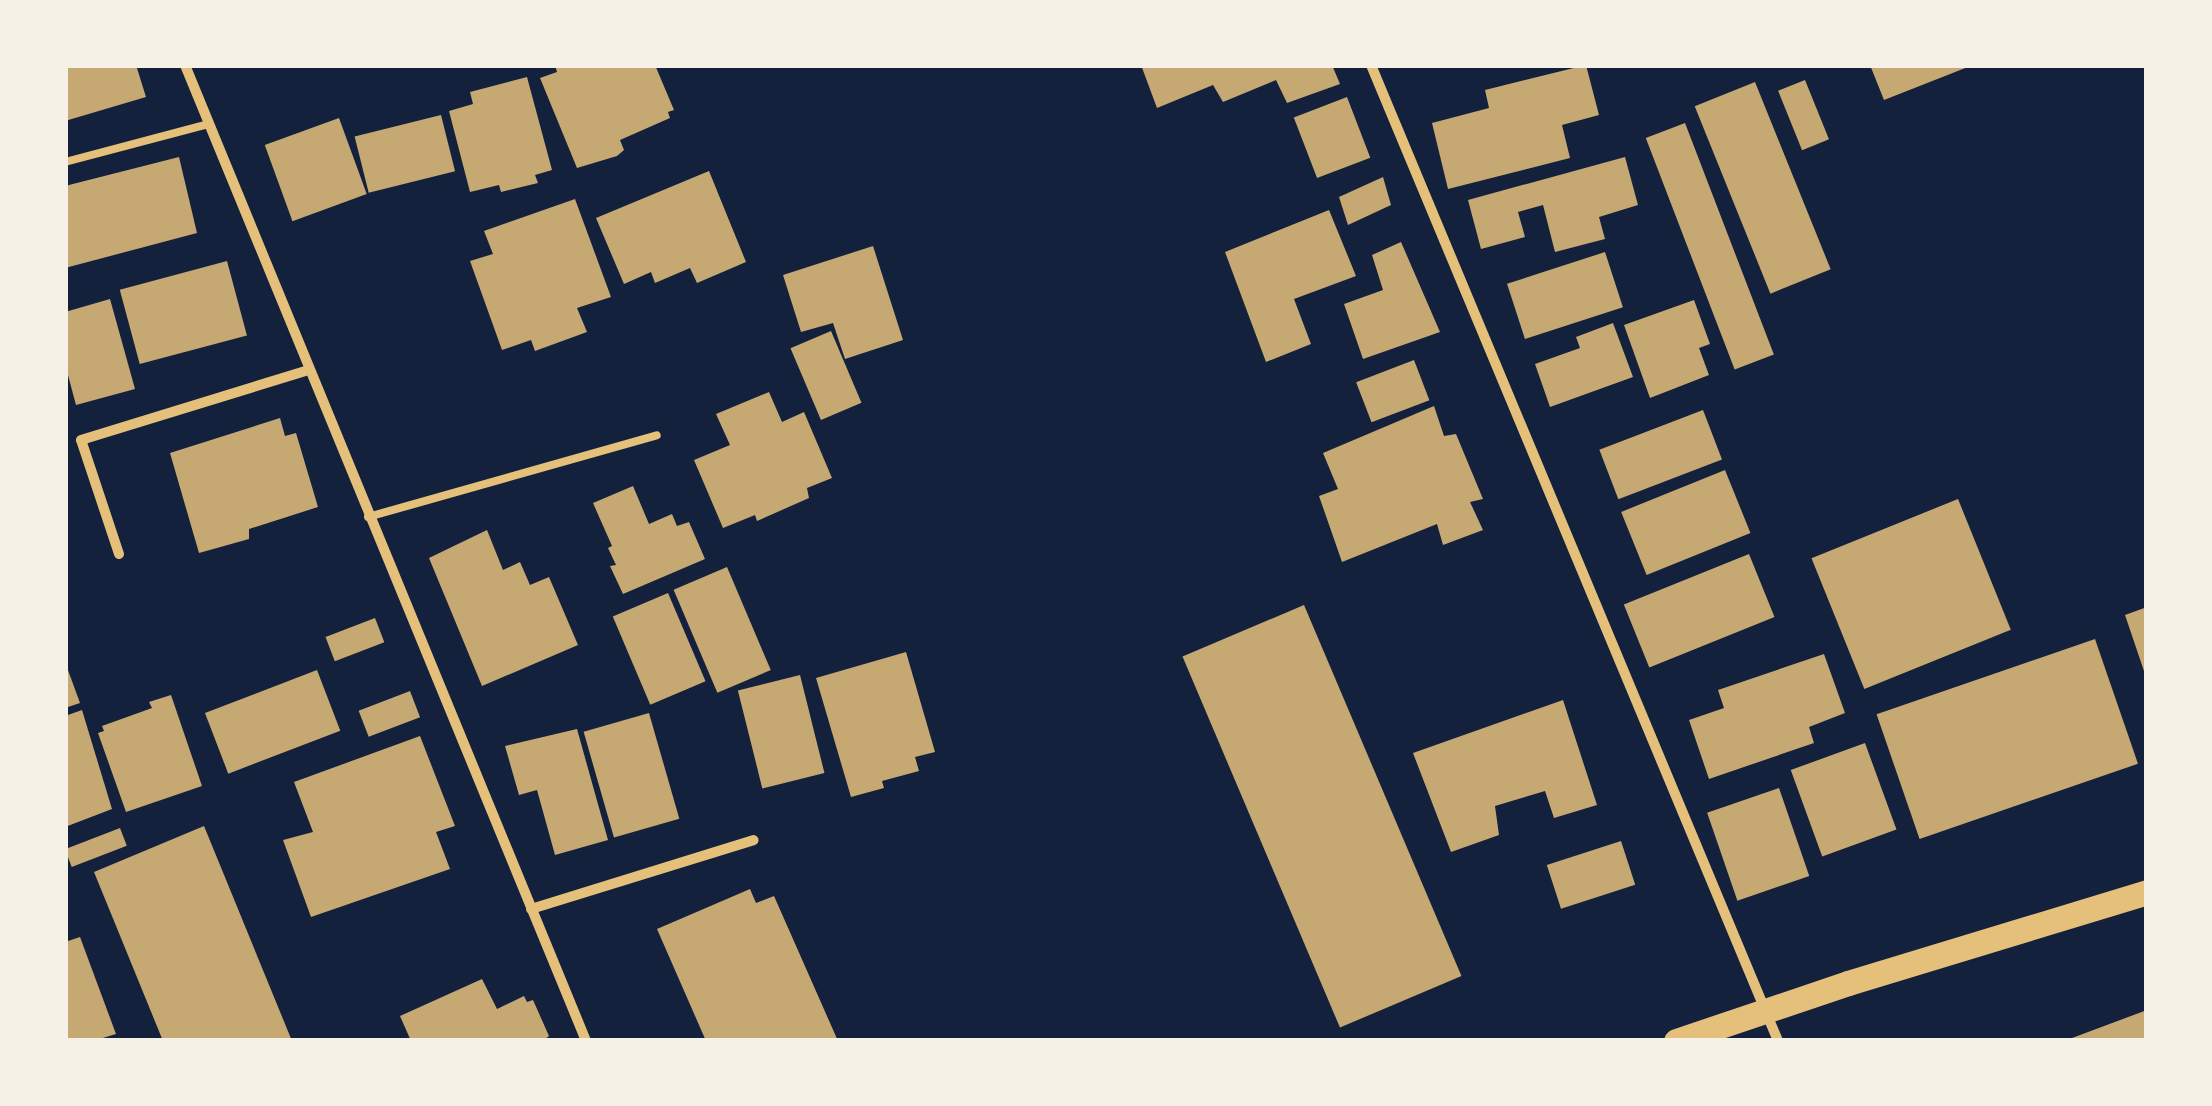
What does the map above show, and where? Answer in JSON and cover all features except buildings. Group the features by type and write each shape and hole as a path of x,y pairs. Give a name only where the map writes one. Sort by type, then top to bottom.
{"main road":[{"path":"1676,1041 2147,892"}],"street":[{"path":"185,65 586,1041"},
{"path":"1371,65 1778,1041"},
{"path":"119,554 81,440 309,370"},
{"path":"531,909 754,840"}],"lane":[{"path":"65,162 209,124"},
{"path":"368,517 657,435"}]}
